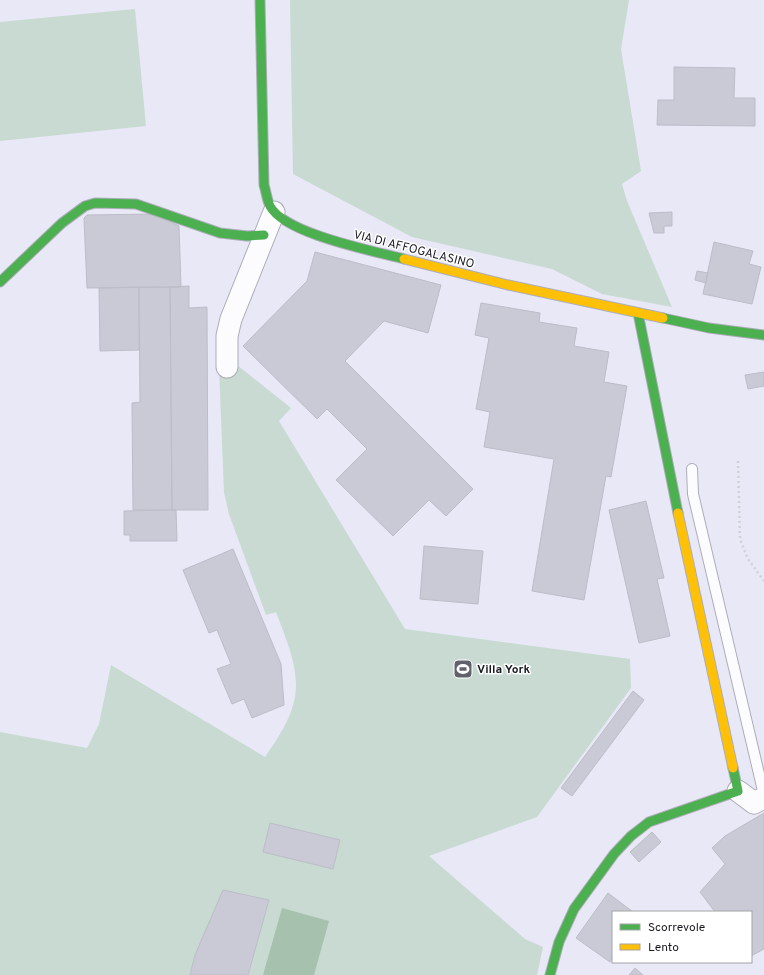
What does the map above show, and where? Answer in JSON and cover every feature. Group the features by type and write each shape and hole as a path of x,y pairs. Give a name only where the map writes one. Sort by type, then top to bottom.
{"street":[{"path":"227,367 227,336 231,319 274,212 267,200 264,184 260,0"},
{"path":"0,282 62,223 85,206 95,203 112,202 147,206 220,233 247,236 264,235"},
{"name":"VIA DI AFFOGALASINO","path":"274,212 282,219 305,230 366,250 508,285 710,328 764,335"},
{"path":"638,312 684,546 738,791 754,802 764,796"},
{"path":"550,975 559,942 574,908 614,854 631,836 649,822 738,791"}],"lane":[{"path":"692,469 693,494 764,796"}],"path":[{"path":"738,461 740,539 748,559 764,581"}],"shaded area":[{"path":"290,0 629,0 621,49 641,171 622,184 627,201 672,307 602,294 552,269 412,237 293,174"},
{"path":"135,9 146,126 0,141 0,22"},
{"name":"Villa York","path":"237,365 291,408 279,421 405,629 630,659 631,688 537,817 429,856 525,939 543,947 537,975 0,975 0,732 87,748 99,724 111,665 265,757 279,736 288,718 294,702 296,686 295,671 291,654 276,612 266,615 229,514 224,492 219,367"},
{"path":"282,908 329,921 314,975 263,975"}],"building":[{"path":"674,67 735,68 734,98 755,98 755,126 657,125 658,100 674,100"},
{"path":"672,212 672,226 664,226 664,233 654,233 649,213"},
{"path":"156,214 179,226 181,287 87,288 84,218 87,215"},
{"path":"714,242 753,251 749,264 761,267 752,304 703,294"},
{"path":"315,252 441,285 428,333 384,321 345,361 473,489 446,516 429,500 393,536 336,480 367,449 327,409 317,419 243,346 307,281"},
{"path":"697,271 708,273 706,283 695,280"},
{"path":"189,286 189,308 207,307 208,510 172,510 170,287"},
{"path":"139,287 139,350 100,351 99,288"},
{"path":"139,287 170,287 172,510 133,510 132,403 140,402"},
{"path":"481,303 540,313 539,322 577,328 574,346 609,352 604,382 627,386 611,477 606,476 584,600 532,591 554,459 484,447 490,412 476,409 489,338 475,335"},
{"path":"764,372 764,386 748,389 745,375"},
{"path":"646,501 664,578 657,579 670,636 639,643 609,510"},
{"path":"176,510 177,541 130,541 130,535 124,535 124,511"},
{"path":"424,546 483,551 478,604 420,599"},
{"path":"233,549 281,664 284,705 252,718 244,699 232,704 217,669 231,664 217,630 209,633 183,570"},
{"path":"633,691 644,700 572,796 561,788"},
{"path":"764,813 764,949 752,955 752,911 714,911 700,892 725,864 712,848 725,836"},
{"path":"270,823 340,840 333,869 263,852"},
{"path":"652,832 661,842 639,862 630,852"},
{"path":"223,890 269,900 248,975 190,975 195,955"},
{"path":"608,893 632,911 612,911 612,959 610,962 576,938"},
{"path":"635,968 643,975 629,975"}],"traffic: fast":[{"path":"260,0 264,185 270,206 279,216 293,225 311,233 352,246 404,259"},
{"path":"0,282 62,223 85,206 95,203 136,204 220,233 247,236 264,235"},
{"path":"638,313 678,513"},
{"path":"663,318 709,328 764,335"},
{"path":"550,975 559,942 574,909 614,854 631,836 649,822 738,791 733,768"}],"traffic: slow":[{"path":"404,259 508,285 663,318"},
{"path":"678,513 733,768"}],"place":[{"name":"Villa York","path":"463,669"}]}
